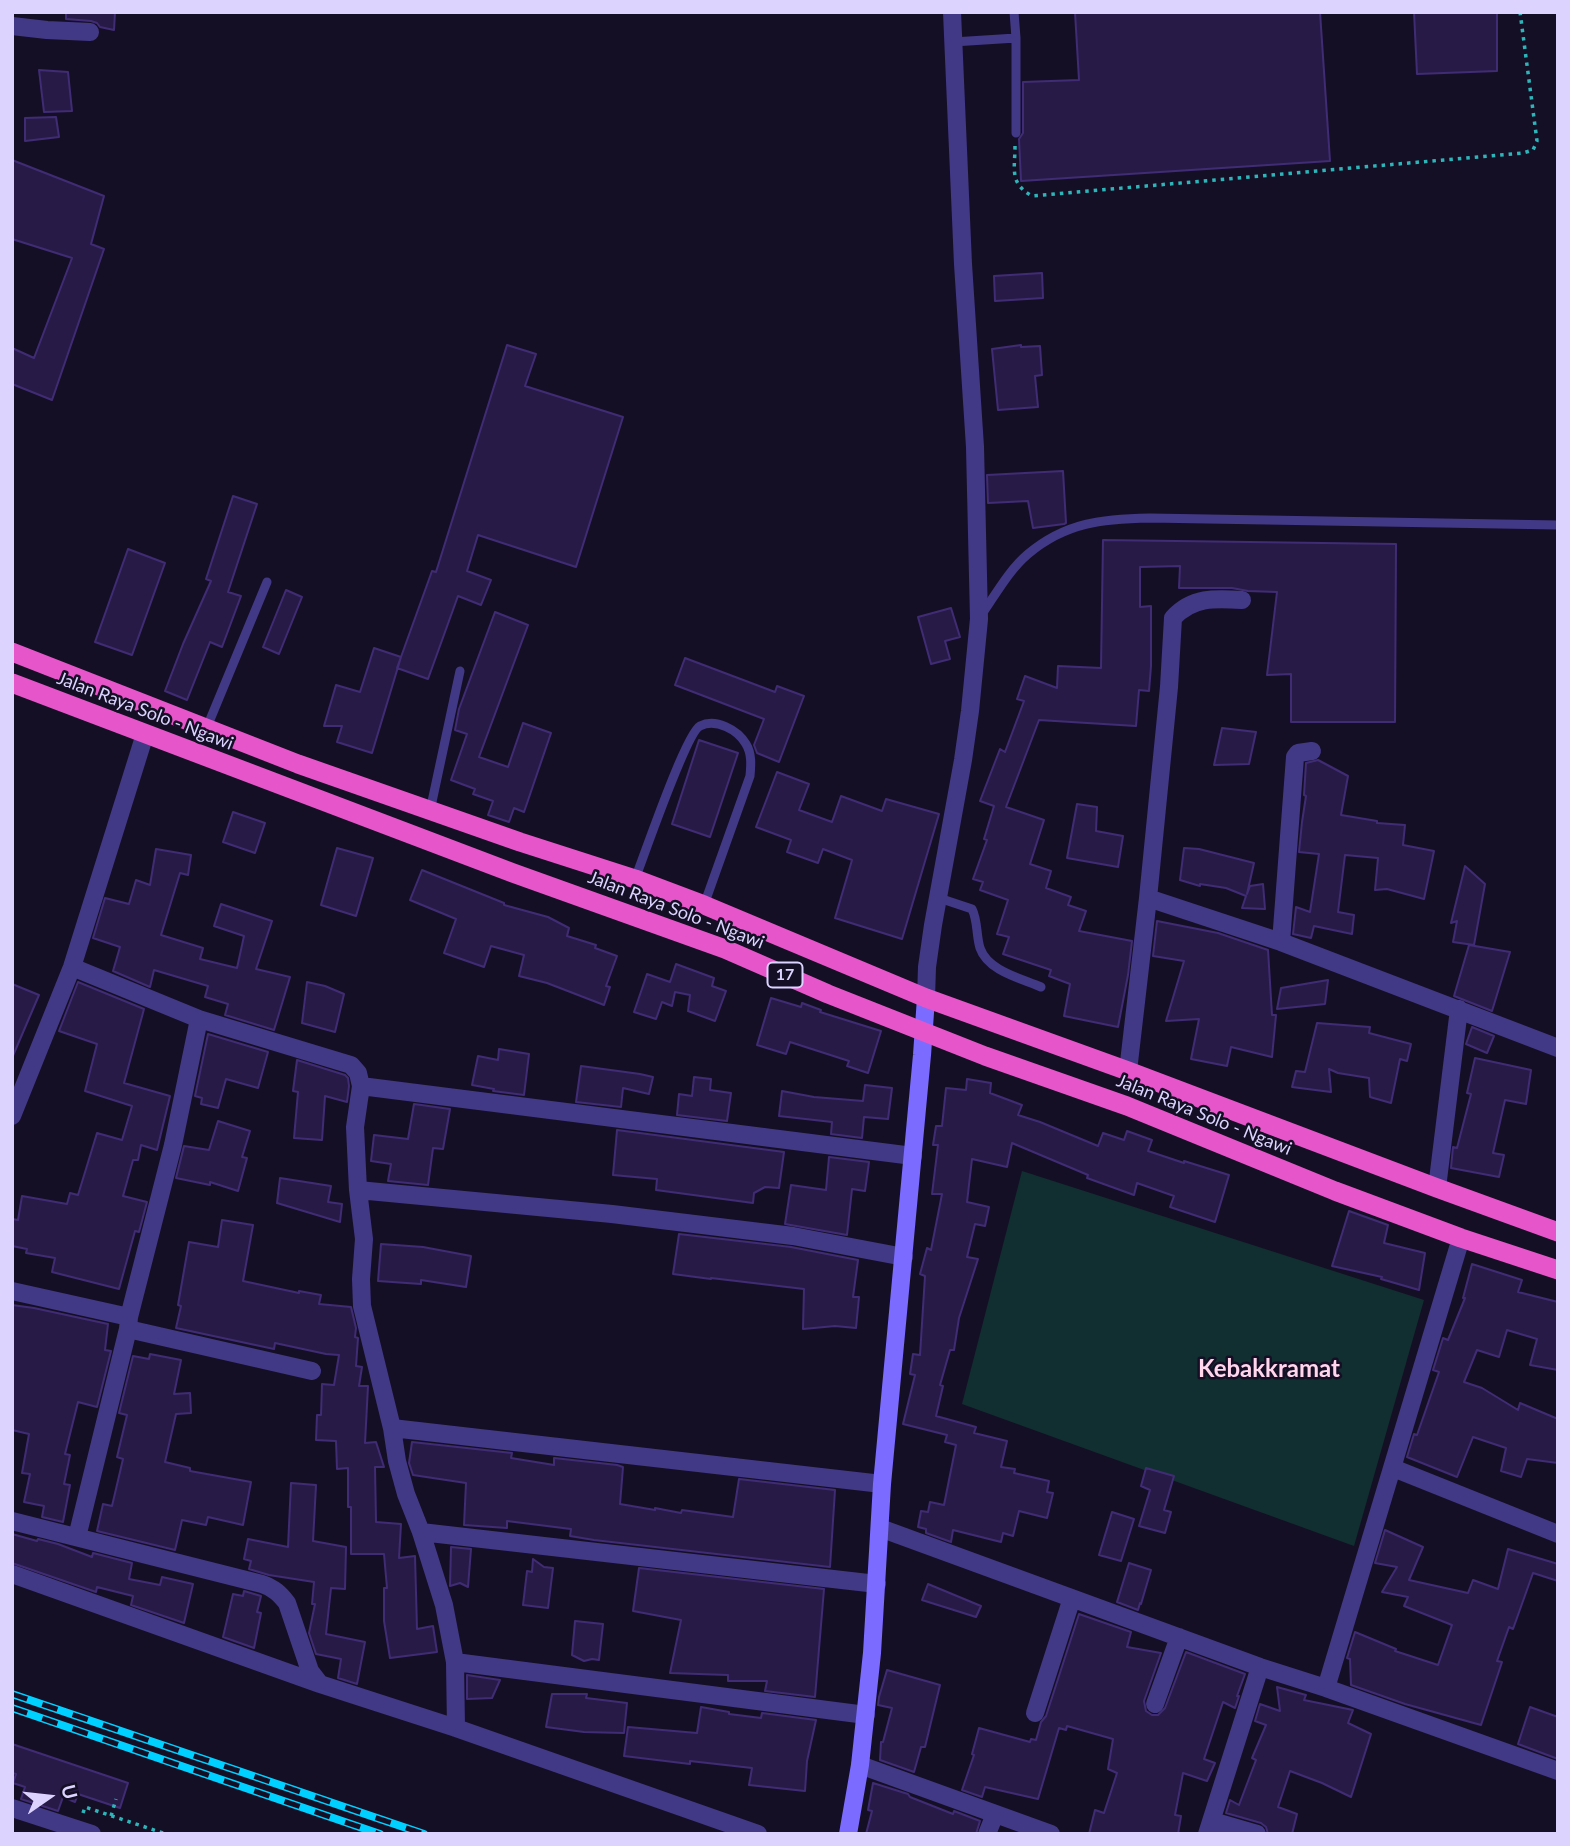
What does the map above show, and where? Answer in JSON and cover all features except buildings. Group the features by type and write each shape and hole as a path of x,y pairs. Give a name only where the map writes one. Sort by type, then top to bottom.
{"highway":[{"name":"Jalan Raya Solo - Ngawi","path":"12,652 298,764 520,842 635,879 704,905 926,999 1128,1071 1558,1232"},
{"name":"Jalan Raya Solo - Ngawi","path":"12,683 513,873 725,948 828,994 985,1056 1128,1106 1335,1191 1461,1238 1558,1270"}],"main road":[{"path":"848,1834 866,1715 882,1484 926,999"}],"street":[{"path":"926,999 927,967 971,711 978,619 975,447 963,264 952,12"},
{"path":"12,26 90,33"},
{"path":"1128,1071 1169,687 1173,618 1181,609 1193,603 1242,600"},
{"path":"12,1116 72,967 145,734"},
{"path":"1281,942 1295,757 1298,752 1312,751"},
{"path":"1148,898 1281,942 1558,1048"},
{"path":"72,967 199,1018 351,1065 358,1073 361,1086 355,1127 364,1239 362,1306 406,1494 444,1605 455,1662 456,1728"},
{"path":"1437,1188 1459,1009"},
{"path":"77,1537 173,1145 199,1018"},
{"path":"361,1086 913,1156"},
{"path":"358,1190 612,1214 779,1235 904,1257"},
{"path":"1326,1688 1461,1238"},
{"path":"12,1290 312,1371"},
{"path":"392,1428 882,1484"},
{"path":"1393,1468 1558,1534"},
{"path":"12,1521 273,1588 287,1603 310,1671 320,1684"},
{"path":"880,1528 1260,1667 1558,1771"},
{"path":"421,1532 877,1584"},
{"path":"12,1574 320,1684 456,1728 758,1834"},
{"path":"1035,1713 1072,1598"},
{"path":"1155,1704 1179,1637"},
{"path":"455,1662 866,1715"},
{"path":"1257,1834 1210,1828 1260,1667"},
{"path":"860,1765 1051,1834"},
{"path":"12,1808 92,1834"},
{"path":"988,1834 995,1814"}],"lane":[{"path":"1014,12 1016,133"},
{"path":"953,42 1016,38"},
{"path":"978,619 1012,571 1027,555 1067,530 1111,519 1558,525"},
{"path":"207,727 267,582"},
{"path":"430,811 460,671"},
{"path":"635,879 694,730 708,723 724,726 746,744 751,765 750,776 704,905"},
{"path":"939,898 972,909 981,950 996,968 1041,987"}],"path":[{"path":"1016,133 1015,178 1021,190 1032,196 1523,153 1533,150 1537,141 1520,12"},
{"path":"111,1816 116,1799"},
{"path":"82,1814 85,1807 166,1834"}],"green space":[{"path":"1022,1171 1424,1300 1354,1546 962,1404"}],"railway":[{"path":"12,1694 424,1834"},
{"path":"12,1708 380,1834"}],"district":[{"name":"Kebakkramat","path":"1269,1369"}]}
